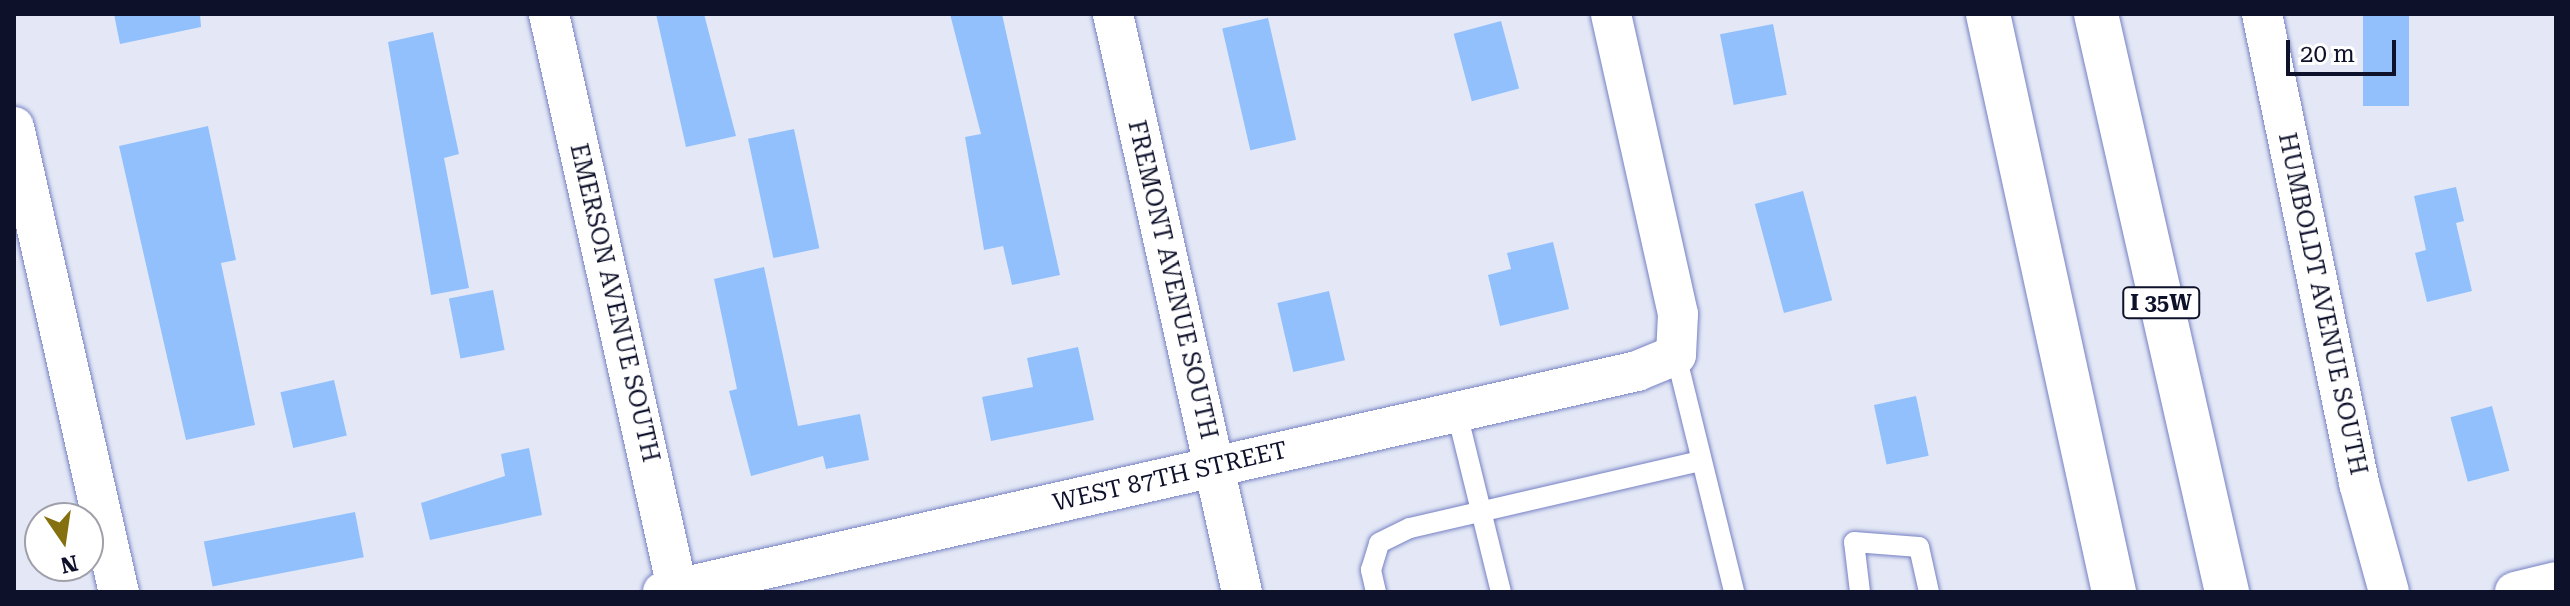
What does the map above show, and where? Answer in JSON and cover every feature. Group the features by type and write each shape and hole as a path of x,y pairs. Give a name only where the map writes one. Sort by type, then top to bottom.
{"highway":[{"path":"1988,14 2114,592"},
{"name":"I 35W","path":"2096,14 2227,592"}],"street":[{"name":"EMERSON AVENUE SOUTH","path":"549,14 673,591"},
{"name":"FREMONT AVENUE SOUTH","path":"1113,14 1242,592"},
{"path":"1611,14 1678,314 1676,355"},
{"name":"HUMBOLDT AVENUE SOUTH","path":"2262,14 2359,483 2389,592"},
{"path":"14,127 119,592"},
{"name":"WEST 87TH STREET","path":"673,591 1637,371 1676,355"},
{"path":"2515,592 2556,582"}],"lane":[{"path":"1676,355 1734,592"},
{"path":"1457,413 1501,592"},
{"path":"1376,592 1371,570 1379,543 1410,528 1701,461"},
{"path":"1860,592 1854,542 1919,547 1929,592"}],"building":[{"path":"114,14 200,14 201,27 120,44"},
{"path":"656,14 704,14 736,136 686,147"},
{"path":"950,14 1002,14 1060,275 1012,285 1003,246 984,250 965,137 981,134"},
{"path":"2363,14 2409,14 2409,106 2363,106"},
{"path":"1268,18 1296,140 1250,150 1222,29"},
{"path":"1501,21 1519,89 1472,101 1454,34"},
{"path":"1773,24 1787,95 1734,105 1720,34"},
{"path":"433,32 459,154 444,158 469,288 431,295 388,42"},
{"path":"208,126 236,260 221,263 255,425 186,440 119,146"},
{"path":"794,129 819,248 773,258 748,139"},
{"path":"2456,187 2464,221 2456,223 2472,291 2427,302 2415,253 2426,250 2414,196"},
{"path":"1803,191 1832,300 1784,313 1755,204"},
{"path":"1553,242 1569,309 1500,326 1488,275 1511,269 1507,253"},
{"path":"764,267 798,426 860,414 869,460 826,469 823,456 751,476 729,391 737,389 714,279"},
{"path":"493,290 505,350 460,358 449,299"},
{"path":"1329,291 1345,360 1293,372 1277,303"},
{"path":"1078,347 1094,420 991,441 982,397 1033,387 1027,358"},
{"path":"334,380 347,436 293,448 280,392"},
{"path":"1916,396 1929,456 1887,465 1874,405"},
{"path":"2492,406 2509,471 2468,482 2450,417"},
{"path":"529,448 542,515 430,540 421,503 505,476 501,454"},
{"path":"355,512 364,557 213,587 204,541"}]}
